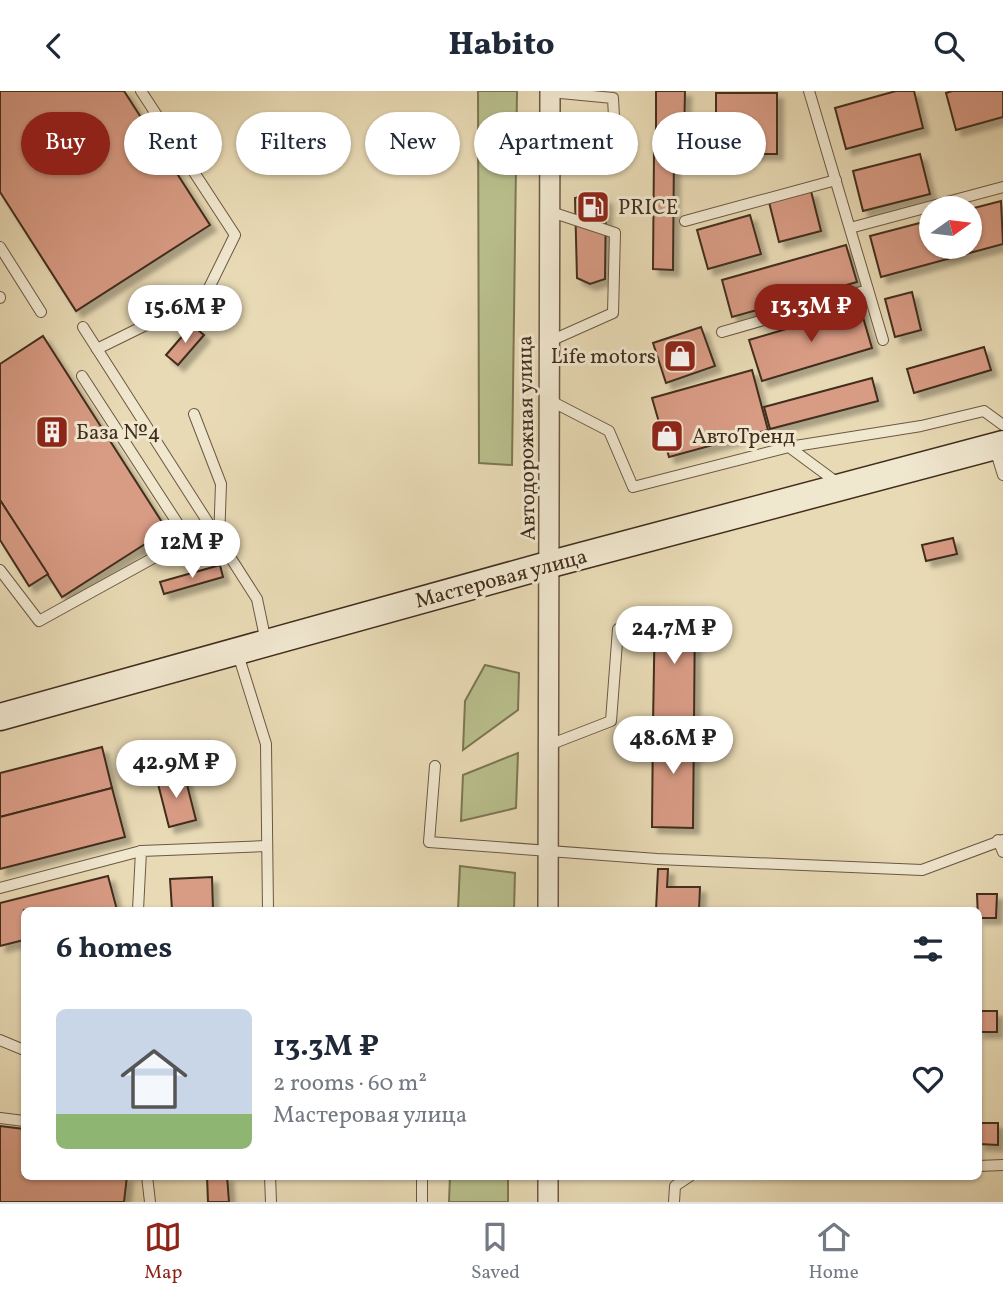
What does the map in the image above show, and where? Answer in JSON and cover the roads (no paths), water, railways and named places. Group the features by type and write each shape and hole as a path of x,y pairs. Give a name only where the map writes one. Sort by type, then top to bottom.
{"main road":[{"name":"Мастеровая улица","path":"0,717 551,564 842,487 1000,438"}],"street":[{"name":"Автодорожная улица","path":"548,907 551,564 548,400 550,92"},
{"path":"548,1180 548,1202"}],"lane":[{"path":"97,349 205,296 235,235 141,91"},
{"path":"810,91 883,340"},
{"path":"550,92 613,97 614,112"},
{"path":"685,221 836,180"},
{"path":"850,228 1003,187"},
{"path":"548,211 615,233 613,313 548,342"},
{"path":"0,247 41,312"},
{"path":"722,332 868,290"},
{"path":"83,327 257,599 266,643"},
{"path":"82,376 191,544"},
{"path":"548,400 609,431 633,487 789,447 921,426 984,411 1000,438 1003,475"},
{"path":"194,414 221,484 219,541"},
{"path":"789,447 842,487"},
{"path":"0,570 39,621 175,546 219,541"},
{"path":"549,745 611,721 618,629"},
{"path":"237,651 266,744 268,907"},
{"path":"435,766 429,842 657,859 922,870 1001,840 1003,852"},
{"path":"0,888 141,851 267,846"},
{"path":"138,907 141,851"},
{"path":"0,1040 21,1049"},
{"path":"0,1118 21,1121"},
{"path":"982,1165 1003,1165"},
{"path":"147,1180 150,1202"},
{"path":"270,1180 271,1202"},
{"path":"422,1180 422,1202"},
{"path":"674,1202 676,1181"}],"place":[{"name":"PRICE","path":"593,207"},
{"name":"Life motors","path":"680,356"},
{"name":"База №4","path":"52,432"},
{"name":"АвтоТренд","path":"667,436"}]}
